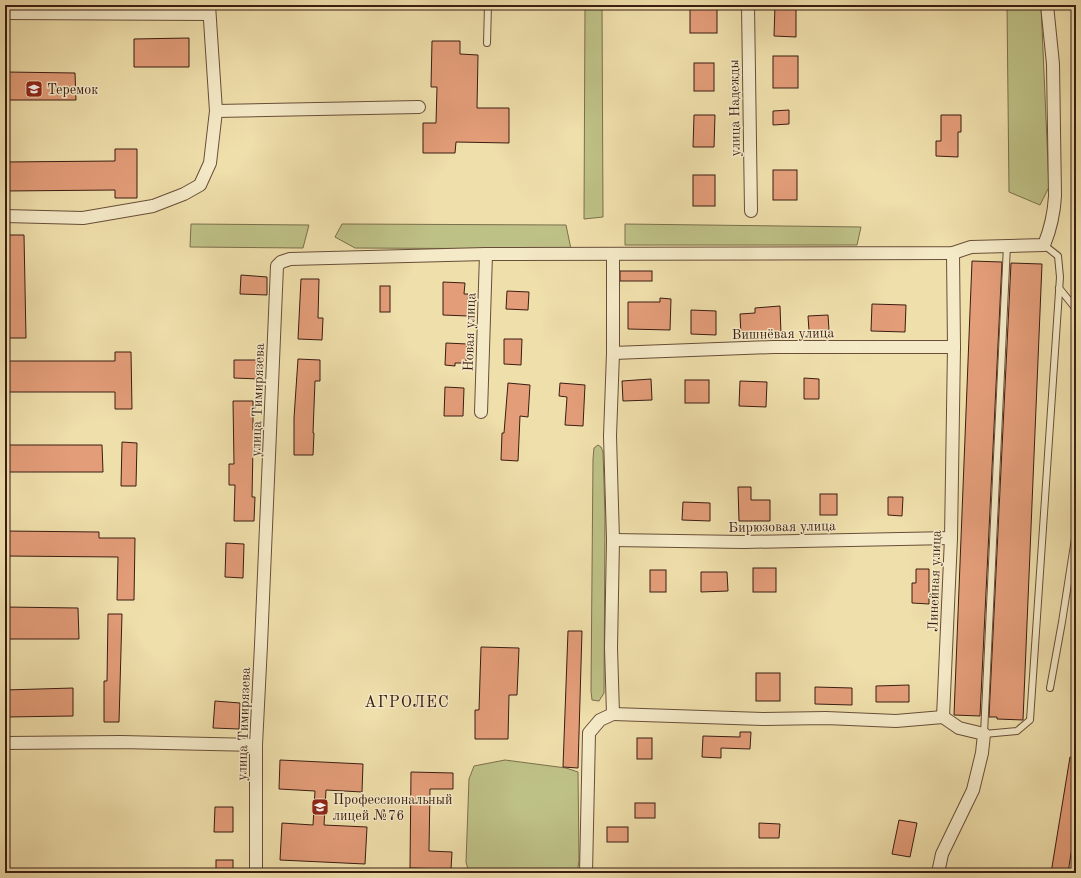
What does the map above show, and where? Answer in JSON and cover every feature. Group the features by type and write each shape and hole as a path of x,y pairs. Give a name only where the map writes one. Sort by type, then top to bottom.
{"street":[{"name":"улица Надежды","path":"748,5 751,211"},
{"path":"1044,245 1050,232 1054,215 1055,196 1053,64 1047,5"},
{"path":"5,13 209,10 216,112 210,163 200,185 184,194 153,206 83,218 5,216"},
{"path":"216,112 419,107"},
{"name":"улица Тимирязева","path":"256,873 256,745 277,266 281,262 290,259 486,254 953,252 971,247 1044,245"},
{"name":"Линейная улица","path":"943,717 951,538 954,347 953,252"},
{"name":"Новая улица","path":"481,412 486,254"},
{"path":"613,254 613,353 610,436 613,540 611,648 613,714"},
{"name":"Вишнёвая улица","path":"613,353 772,347 954,347"},
{"name":"Бирюзовая улица","path":"613,540 744,542 951,538"},
{"path":"586,873 589,732 600,720 613,714 763,719 826,718 896,721 943,717 959,728 984,734 982,753 973,790 942,854 938,873"},
{"path":"5,743 121,742 256,745"}],"lane":[{"path":"487,44 488,5"},
{"path":"1007,245 984,734 1017,731 1030,720 1060,276 1058,256 1044,245"},
{"path":"1059,288 1076,309"},
{"path":"1050,688 1076,532"}],"green space":[{"path":"585,5 602,5 603,217 584,219"},
{"path":"1007,5 1041,5 1049,187 1040,205 1009,192"},
{"path":"191,224 309,225 303,248 190,247"},
{"path":"342,224 566,225 571,249 355,248 335,237"},
{"path":"625,224 861,227 857,245 625,245"},
{"path":"598,445 601,447 603,452 605,515 604,693 599,701 592,700 591,691 593,459 594,448"},
{"path":"505,760 566,768 578,772 579,861 577,873 469,873 466,862 469,779 474,766"}],"building":[{"path":"775,5 796,5 796,37 774,36"},
{"path":"690,9 717,9 717,33 690,33"},
{"path":"189,38 189,67 134,67 134,39"},
{"path":"432,41 460,41 460,54 478,55 477,108 509,108 509,143 456,142 455,153 423,153 423,123 436,123 437,87 431,87"},
{"path":"773,56 798,56 798,88 773,88"},
{"path":"694,63 714,63 714,91 694,91"},
{"path":"6,72 75,73 76,100 6,100"},
{"path":"789,110 789,124 773,125 773,111"},
{"path":"694,115 715,115 714,147 693,147"},
{"path":"941,115 961,115 961,132 958,132 958,157 936,156 936,141 941,141"},
{"path":"115,149 137,149 137,198 115,198 115,190 5,191 5,162 115,161"},
{"path":"773,170 797,170 797,200 773,200"},
{"path":"693,175 715,175 715,206 693,206"},
{"path":"5,235 24,235 26,338 5,338"},
{"path":"972,261 1002,262 980,716 954,715"},
{"path":"1011,263 1042,264 1023,720 997,719 997,717 989,717"},
{"path":"620,271 652,271 652,281 620,281"},
{"path":"241,275 267,277 267,295 240,294"},
{"path":"301,279 319,279 318,318 323,318 322,340 298,339"},
{"path":"443,282 465,283 464,294 468,294 468,316 443,315"},
{"path":"380,286 390,286 390,312 380,312"},
{"path":"507,291 529,292 528,310 506,309"},
{"path":"660,298 671,299 670,330 628,329 628,302 660,302"},
{"path":"872,304 906,305 905,332 871,331"},
{"path":"780,306 781,334 741,335 740,314 755,313 755,308"},
{"path":"691,310 716,311 716,335 691,334"},
{"path":"828,315 829,330 809,331 808,316"},
{"path":"504,339 522,339 521,365 504,364"},
{"path":"446,343 467,344 466,363 455,363 455,366 445,365"},
{"path":"115,352 131,352 132,409 115,409 115,392 5,392 5,361 115,361"},
{"path":"298,359 320,360 320,381 315,381 313,455 294,455 294,418"},
{"path":"234,360 259,360 259,379 234,378"},
{"path":"804,378 819,379 819,399 804,399"},
{"path":"651,379 652,400 623,401 622,381"},
{"path":"685,380 709,380 709,403 685,403"},
{"path":"740,381 767,382 766,407 739,406"},
{"path":"508,383 530,385 528,417 520,416 518,461 501,460 502,433 504,433"},
{"path":"560,383 585,385 583,426 565,425 567,397 559,396"},
{"path":"445,387 464,388 463,416 444,416"},
{"path":"233,401 253,401 253,430 256,430 256,447 253,447 252,497 255,497 254,521 234,521 235,485 229,485 229,464 234,464"},
{"path":"122,442 137,443 136,486 121,486"},
{"path":"5,445 102,445 103,472 5,472"},
{"path":"738,487 751,487 751,500 770,500 770,521 739,521"},
{"path":"820,494 837,494 837,515 820,515"},
{"path":"888,497 903,497 902,516 888,515"},
{"path":"683,502 710,503 710,521 682,520"},
{"path":"5,531 99,532 99,538 135,538 134,600 117,600 118,557 5,556"},
{"path":"226,543 244,544 243,578 225,577"},
{"path":"753,568 776,568 776,592 753,592"},
{"path":"916,569 929,569 929,604 912,603 912,583 916,583"},
{"path":"650,570 666,570 666,592 650,592"},
{"path":"701,572 727,572 728,591 701,592"},
{"path":"5,607 78,608 79,639 5,639"},
{"path":"108,614 122,614 119,722 104,722 104,681 107,681"},
{"path":"568,631 582,631 578,768 563,767"},
{"path":"481,647 519,648 517,695 509,695 508,739 475,739 475,710 479,710"},
{"path":"756,673 780,673 780,701 756,701"},
{"path":"909,685 909,702 876,702 876,686"},
{"path":"815,687 852,688 852,705 815,704"},
{"path":"73,688 73,716 5,717 5,690"},
{"path":"215,701 240,703 239,729 213,728"},
{"path":"740,732 751,732 750,749 721,748 721,758 702,757 703,736 740,737"},
{"path":"637,738 652,738 652,759 637,759"},
{"path":"1070,757 1076,757 1076,821 1068,873 1051,873"},
{"name":"Профессиональный лицей №76","path":"280,760 363,764 362,792 326,790 324,825 367,827 365,864 280,860 282,823 313,825 315,791 279,789"},
{"path":"411,772 453,773 453,789 430,789 429,851 452,852 451,869 410,868"},
{"path":"635,803 655,803 655,818 635,818"},
{"path":"215,807 233,807 233,832 214,832"},
{"path":"899,820 917,823 910,857 892,854"},
{"path":"759,823 780,824 779,838 759,838"},
{"path":"607,827 628,827 628,842 607,842"},
{"path":"216,860 233,860 233,873 216,873"}],"place":[{"name":"Теремок","path":"34,89"},
{"name":"Профессиональный лицей №76","path":"320,807"}],"district":[{"name":"АГРОЛЕС","path":"407,701"}]}
